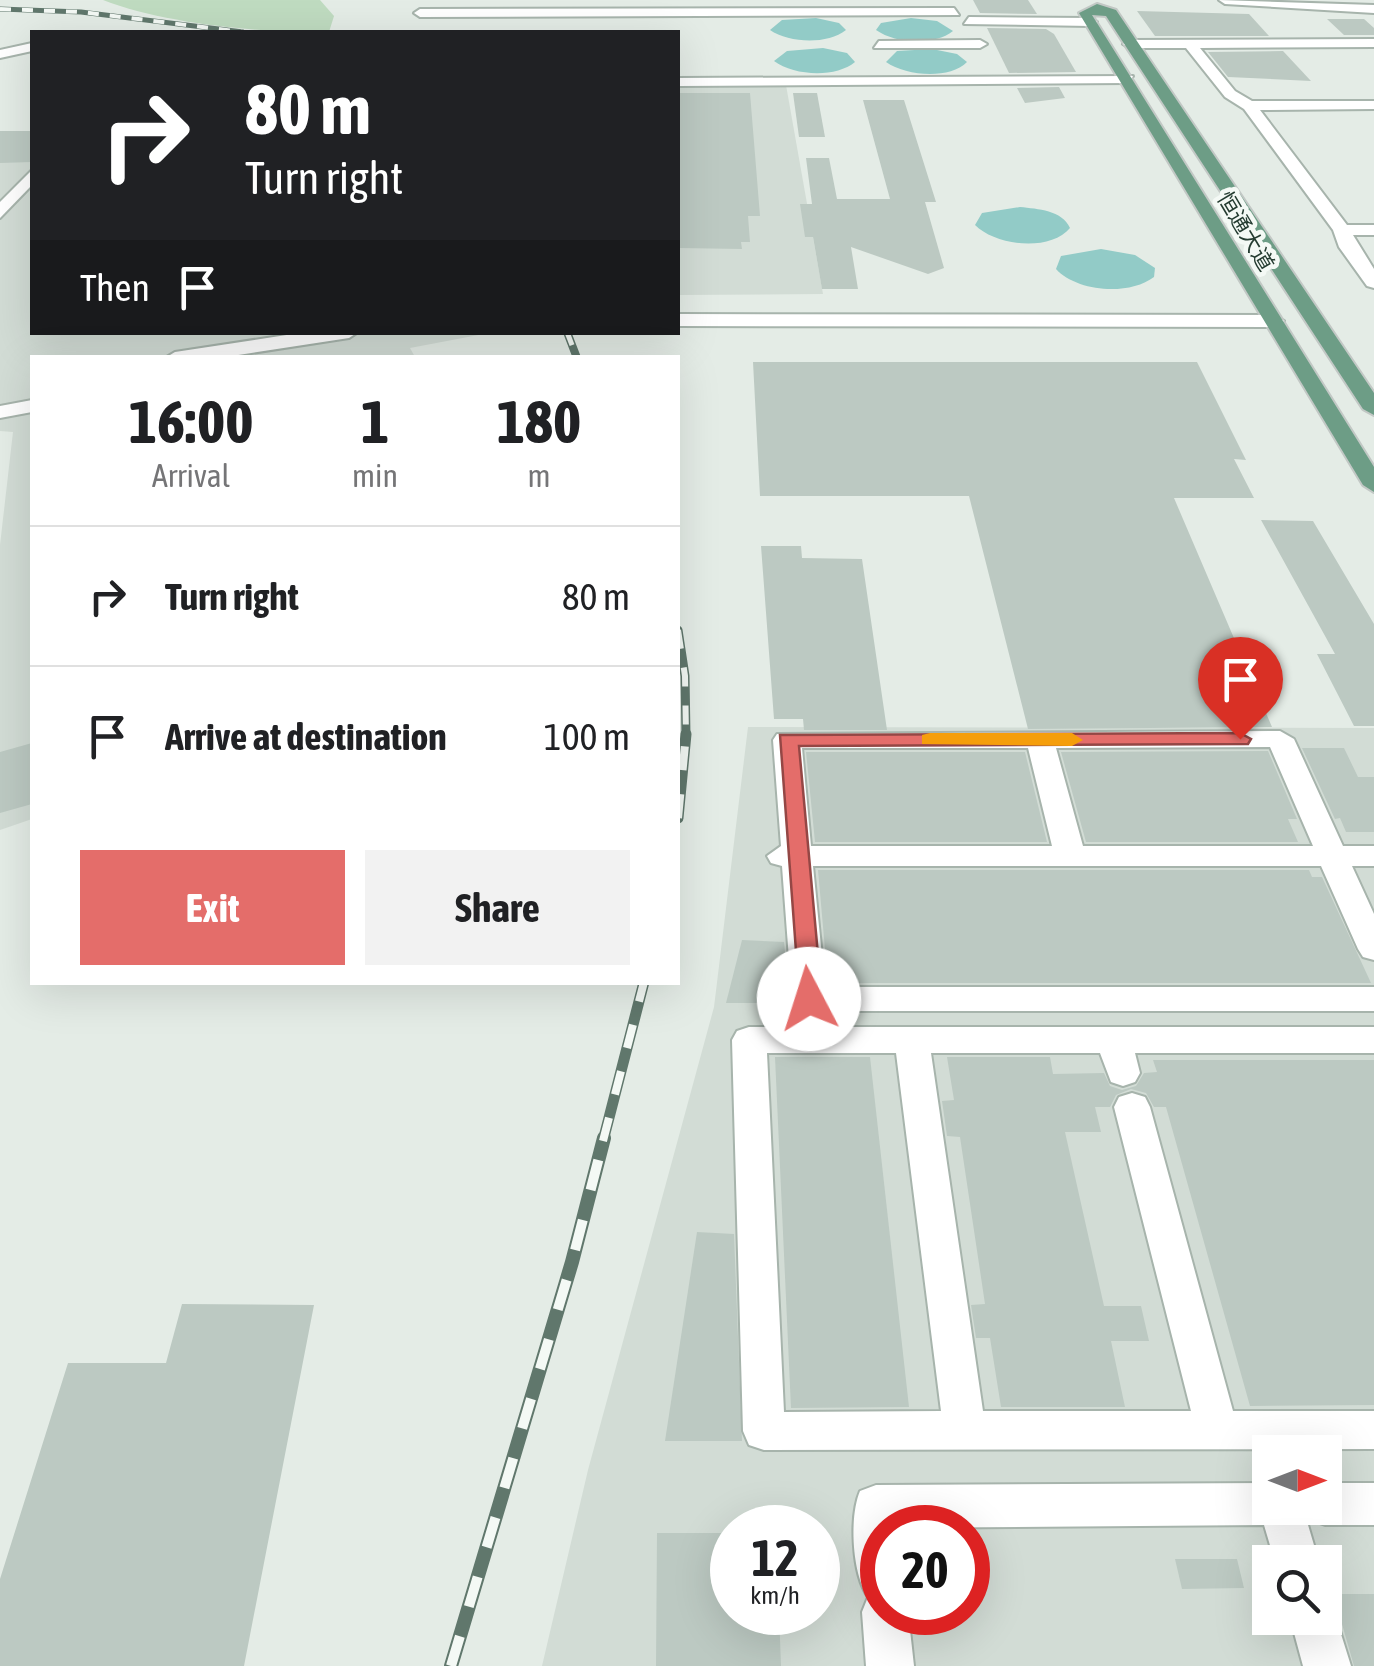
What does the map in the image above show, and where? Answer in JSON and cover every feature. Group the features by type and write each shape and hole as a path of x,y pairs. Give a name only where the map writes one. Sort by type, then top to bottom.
{"main road":[{"name":"恒通大道","path":"1093,10 1111,13 1374,408"},
{"name":"恒通大道","path":"1093,10 1128,79 1274,321 1364,451 1374,485"}],"street":[{"path":"1225,0 1374,9"},
{"path":"420,13 952,6 969,22 994,80"},
{"path":"969,22 1093,10"},
{"path":"481,30 486,12"},
{"path":"1189,43 1230,94 1249,106 1342,230 1348,247 1374,282"},
{"path":"879,44 980,44"},
{"path":"1130,44 1374,44"},
{"path":"0,54 30,46"},
{"path":"680,82 1128,79"},
{"path":"1249,106 1374,105"},
{"path":"0,214 30,177"},
{"path":"1342,230 1374,230"},
{"path":"680,320 1274,321"},
{"path":"182,355 214,342 308,335"},
{"path":"0,412 30,406"},
{"path":"1374,949 1280,739 788,740 790,856 809,999 1374,999"},
{"path":"1040,740 1070,856"},
{"path":"790,856 1374,856"},
{"path":"1374,1040 1123,1073 912,1040 748,1040 764,1431 1374,1430"},
{"path":"912,1040 964,1430"},
{"path":"1123,1073 1217,1430"},
{"path":"990,1505 1252,1504"},
{"path":"1342,1504 1374,1504"},
{"path":"887,1635 890,1666"},
{"path":"1318,1635 1327,1666"}],"shaded area":[{"path":"786,85 823,294 680,295 680,86"},
{"path":"30,156 30,335 478,335 410,348 414,355 30,355 30,820 0,830 0,545 13,432 0,431 0,157"},
{"path":"748,727 1374,728 1374,1666 542,1666 588,1470 714,1007"}],"green space":[{"path":"103,0 320,0 334,16 330,30 264,30 184,21"}],"water":[{"path":"816,18 839,23 846,30 829,38 808,40 787,38 770,30 782,20"},
{"path":"911,18 937,21 953,31 936,39 915,41 876,30 881,23"},
{"path":"823,48 847,53 855,62 837,71 815,73 792,70 774,61 787,51"},
{"path":"932,49 957,54 967,62 950,72 927,74 886,62 897,51"},
{"path":"1020,207 1055,214 1070,228 1050,241 1023,243 996,238 975,225 982,213"},
{"path":"1101,249 1135,255 1155,268 1154,277 1131,287 1104,289 1077,283 1056,269 1061,256"}],"building":[{"path":"973,0 1028,0 1037,14 980,13"},
{"path":"1137,11 1249,14 1269,36 1155,36"},
{"path":"1327,19 1364,19 1374,28 1374,35 1344,35"},
{"path":"987,28 1046,29 1054,34 1076,72 1009,73"},
{"path":"1283,51 1311,81 1228,77 1208,52"},
{"path":"1059,87 1065,98 1025,103 1017,88"},
{"path":"680,93 750,93 760,216 748,216 750,242 741,242 742,249 680,248"},
{"path":"793,93 817,93 825,137 799,137"},
{"path":"863,100 904,100 936,202 925,202 944,268 928,274 851,247 858,289 822,289 813,237 805,237 800,204 812,204 806,158 829,158 837,199 890,199"},
{"path":"0,131 30,131 30,162 0,163"},
{"path":"753,362 1197,362 1246,460 1234,459 1254,498 1174,498 1272,727 1028,729 969,496 760,496"},
{"path":"1261,520 1313,521 1374,624 1374,726 1354,726 1317,654 1335,654"},
{"path":"761,546 801,546 802,558 862,559 887,730 804,730 803,719 774,719"},
{"path":"30,744 30,805 0,813 0,752"},
{"path":"1302,748 1344,748 1358,777 1374,777 1374,832 1346,832 1340,818 1335,819"},
{"path":"1268,751 1297,819 1288,819 1298,842 1086,842 1061,752"},
{"path":"806,752 1025,752 1047,842 815,842"},
{"path":"818,870 1309,870 1312,877 1322,877 1371,983 828,983"},
{"path":"742,940 784,942 790,1003 726,1003"},
{"path":"775,1057 870,1057 909,1407 791,1408"},
{"path":"947,1057 1050,1057 1053,1074 1104,1073 1110,1086 1122,1090 1136,1086 1144,1073 1157,1072 1153,1060 1374,1060 1374,1405 1250,1406 1166,1107 1154,1107 1146,1093 1131,1089 1116,1095 1110,1107 1095,1107 1101,1132 1065,1132 1104,1306 1141,1306 1149,1341 1111,1341 1125,1407 1001,1407 990,1338 976,1338 971,1305 985,1304 960,1137 947,1136 942,1101 954,1100"},
{"path":"697,1232 734,1234 742,1441 665,1441"},
{"path":"182,1304 314,1305 244,1666 0,1666 0,1579 68,1363 166,1363"},
{"path":"657,1533 710,1533 710,1635 780,1635 781,1666 656,1666"},
{"path":"1175,1559 1237,1559 1244,1588 1182,1589"},
{"path":"1342,1594 1374,1594 1374,1666 1354,1666 1342,1624"}],"railway":[{"path":"0,9 81,12 227,30"},
{"path":"568,335 576,355"},
{"path":"680,643 686,734"},
{"path":"680,797 686,734"},
{"path":"603,1141 643,985"},
{"path":"451,1666 572,1262 604,1138"}],"slow traffic":[{"path":"930,740 1072,740"}],"route":[{"path":"809,999 788,740 1240,739"}]}
